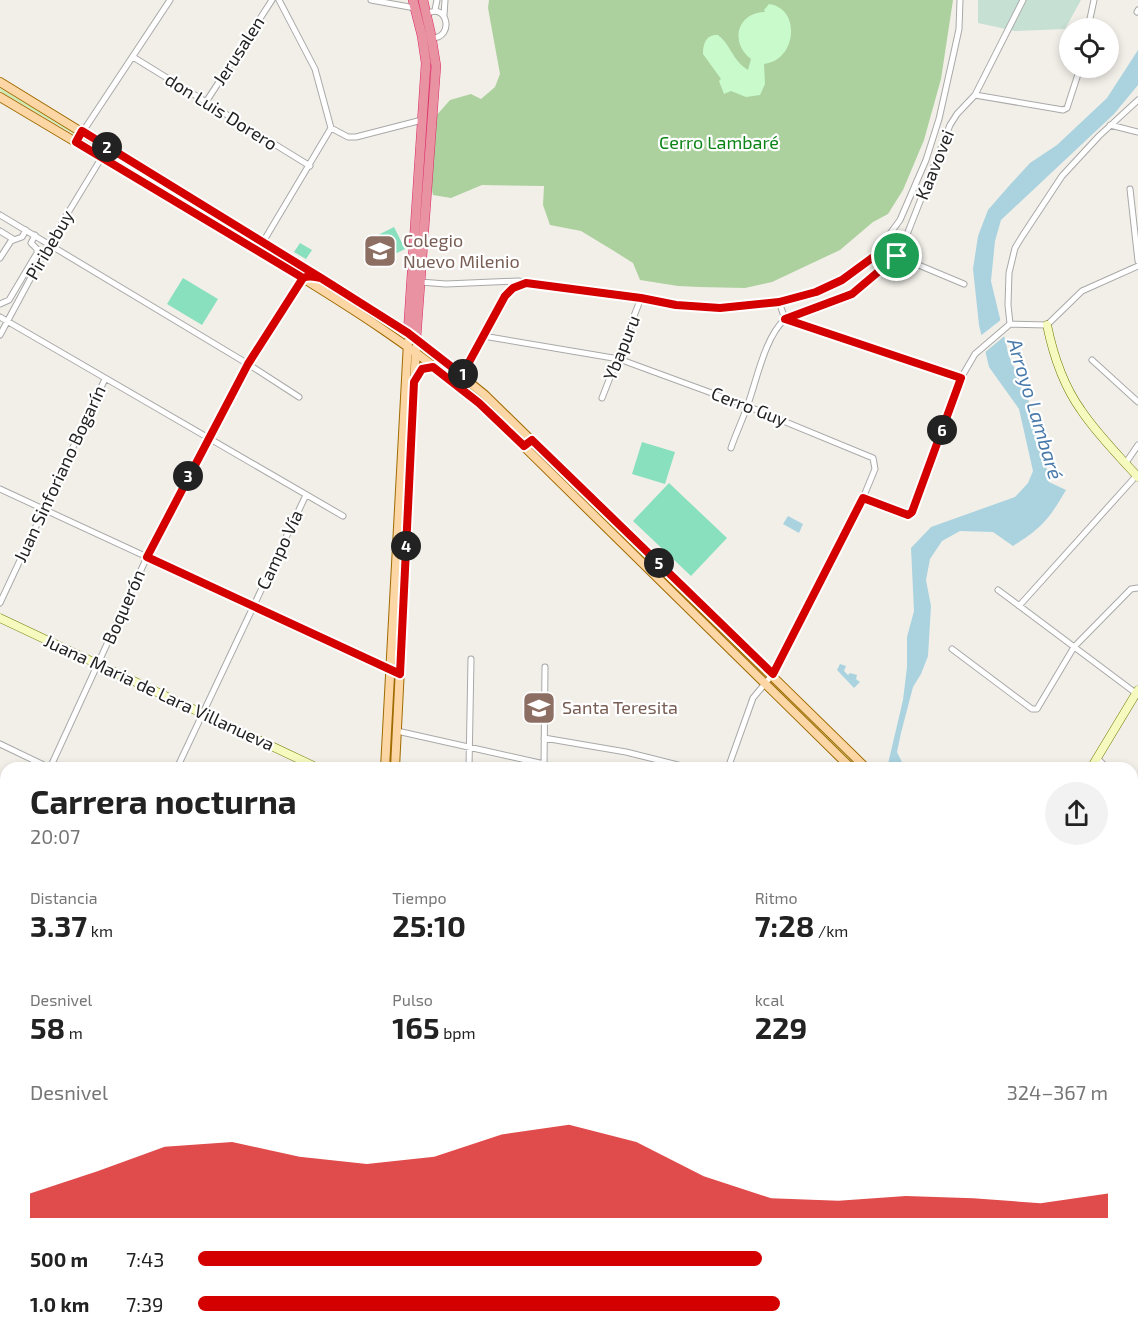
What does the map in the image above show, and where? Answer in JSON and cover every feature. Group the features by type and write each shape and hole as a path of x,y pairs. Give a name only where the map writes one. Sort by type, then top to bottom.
{"highway":[{"path":"412,336 420,282 436,66 431,12 423,0"},
{"path":"415,3 428,35 432,38"},
{"path":"412,336 426,63 415,3"},
{"path":"426,63 429,56 424,26 431,12"}],"main road":[{"path":"0,82 321,278 412,336 462,375 485,394 773,674 860,762"},
{"path":"0,98 303,278 408,345 479,403 845,762"},
{"path":"385,762 408,345 412,336"},
{"path":"395,762 416,352 412,336"},
{"path":"414,382 422,369 433,367"},
{"path":"524,446 532,440"}],"street":[{"path":"76,142 170,0"},
{"name":"Jerusalen","path":"206,102 272,0"},
{"path":"263,242 331,128 315,69 279,0"},
{"path":"371,0 415,3"},
{"path":"437,0 431,12 444,15"},
{"path":"432,38 438,38 444,32 445,0"},
{"path":"420,282 446,284 518,281 710,308 779,302 816,292 834,284 860,269 872,258 900,220 930,150 939,119 957,38 960,0"},
{"name":"Kaavovei","path":"785,319 852,294 897,256 950,124 975,95 1023,0"},
{"path":"1090,18 1094,0"},
{"name":"don Luis Dorero","path":"133,57 310,166"},
{"path":"975,95 1064,110 1071,99 1077,78"},
{"path":"1009,325 1009,280 1015,248 1062,176 1110,125 1138,100"},
{"path":"331,128 348,137 356,137 422,120"},
{"path":"1110,125 1138,132"},
{"name":"Piribebuy","path":"0,335 49,244 102,157"},
{"path":"730,762 753,698 773,674 863,498 908,515 912,512 961,378 975,354 1009,325 1047,325 1082,291 1138,263 1130,189"},
{"path":"0,215 299,396"},
{"path":"0,258 13,239 20,237 26,230"},
{"path":"0,231 13,239"},
{"path":"31,243 35,235"},
{"path":"0,304 9,300 37,253 37,249 31,243 20,237"},
{"path":"872,258 897,256 964,284"},
{"path":"303,278 310,276 321,278"},
{"name":"Boquerón","path":"53,762 147,557 208,438 248,364 303,278"},
{"path":"458,386 505,296 513,288 526,283"},
{"name":"Ybapuru","path":"602,398 641,298"},
{"path":"779,302 785,319"},
{"path":"0,317 343,516"},
{"path":"785,319 961,378"},
{"path":"730,448 771,337 785,319"},
{"path":"1019,606 1137,476 1080,410 1060,372 1047,325"},
{"name":"Cerro Guy","path":"483,336 619,359 869,454 875,462 863,498"},
{"path":"1092,360 1138,402"},
{"name":"Juan Sinforiano Bogarín","path":"0,603 105,378"},
{"path":"1125,464 1138,445"},
{"path":"0,489 400,674"},
{"name":"Campo Vía","path":"180,762 306,495"},
{"path":"952,649 1037,709 1074,647 1131,589 1138,588"},
{"path":"998,590 1137,692 1095,762"},
{"name":"Juana Maria de Lara Villanueva","path":"0,618 203,713 300,762"},
{"path":"469,762 471,659"},
{"path":"544,762 545,667"},
{"path":"397,731 528,762"},
{"path":"544,738 626,752 666,762"},
{"path":"0,744 38,762"},
{"path":"1097,758 1101,762"}],"green space":[{"name":"Cerro Lambaré","path":"489,0 953,0 941,79 924,140 903,190 888,214 873,222 840,250 772,282 745,288 678,286 640,280 633,263 614,251 581,231 550,225 543,205 544,186 482,185 451,198 433,195 430,180 435,117 450,100 471,94 481,99 495,87 500,74 488,8"},
{"path":"978,0 1081,0 1071,18 1059,18 1059,29 1015,31 978,23"},
{"name":"Cerro Lambaré","path":"769,4 778,7 789,19 791,34 786,50 777,59 764,64 765,84 760,95 746,97 731,91 724,94 719,81 721,79 703,54 706,40 718,35 738,62 748,70 751,59 740,45 739,30 748,18 765,12"},
{"path":"0,88 75,133 75,135 0,91"},
{"path":"95,144 290,264 94,146"},
{"path":"394,227 405,249 389,257 378,235"},
{"path":"300,243 312,250 306,259 294,252"},
{"path":"183,278 218,299 202,325 167,304"},
{"path":"324,286 402,334 402,336"},
{"path":"468,384 761,672 761,674 467,386"},
{"path":"642,442 675,452 665,484 632,474"},
{"path":"669,483 727,538 691,576 633,521"},
{"path":"774,686 854,762 851,762"}],"water":[{"path":"1138,50 1138,85 1114,114 1001,220 995,241 991,281 1009,356 1028,399 1042,441 1049,482 1066,490 1044,522 1013,546 993,532 960,531 942,541 930,559 926,580 931,606 928,656 913,687 901,733 897,752 902,762 888,762 903,700 907,667 907,637 914,611 911,548 931,527 1015,497 1028,483 1033,471 1019,409 989,367 979,325 973,269 978,236 988,210 1030,163 1057,145 1107,98"},
{"path":"788,516 803,524 799,533 783,524"},
{"path":"840,664 846,666 844,671 848,675 850,673 857,675 856,679 860,682 854,688 837,670"}],"pier":[{"path":"1002,319 1007,334 983,354 979,337"}],"place":[{"name":"Colegio Nuevo Milenio","path":"380,251"},
{"name":"Santa Teresita","path":"539,708"}],"route":[{"path":"897,256 852,294 785,319 961,378 912,512 908,515 863,498 773,674 532,440 524,446 479,403 433,367 426,367 418,374 414,382 400,674 147,557 248,364 303,278 310,276 321,278 82,131 76,142 303,278 306,276 310,276 312,276 321,278 408,333 462,375 505,296 513,288 526,283 641,298 676,305 720,308 779,302 816,292 842,280 872,258 897,256"}],"water label":[{"name":"Arroyo Lambaré","path":"1035,409"}]}
